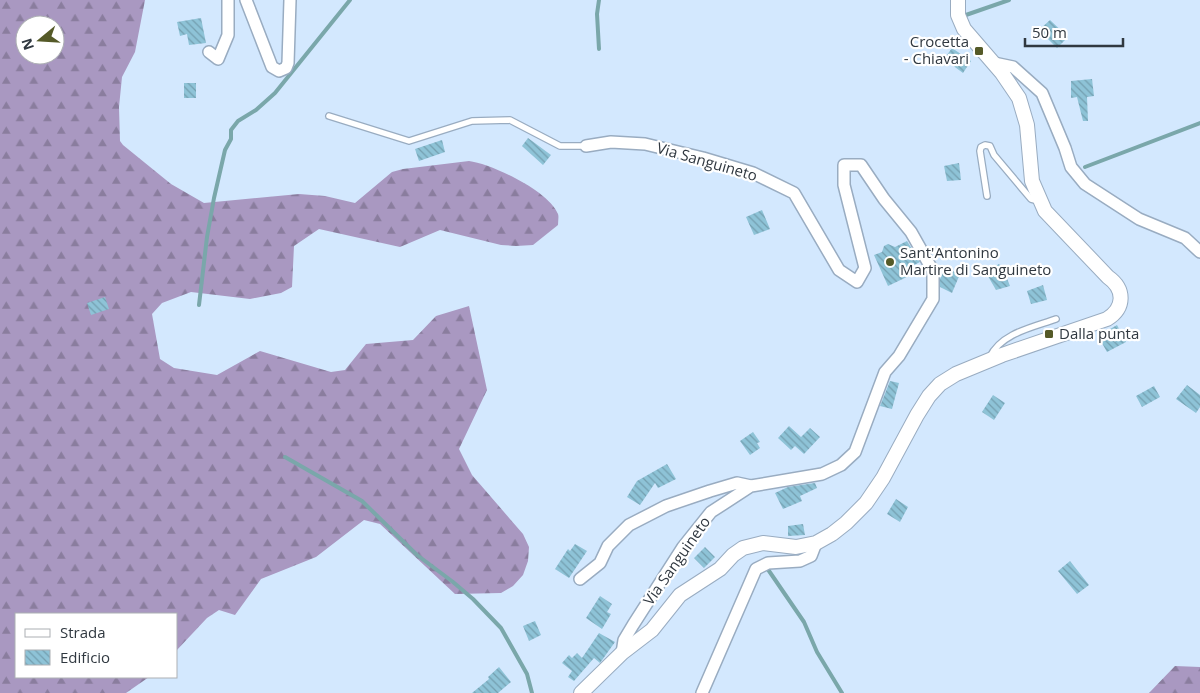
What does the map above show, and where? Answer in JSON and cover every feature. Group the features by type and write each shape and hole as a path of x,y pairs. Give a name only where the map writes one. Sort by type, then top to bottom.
{"street":[{"path":"209,52 218,58 228,35 228,0"},
{"path":"246,0 272,67 279,72 287,66 290,0"},
{"path":"581,693 622,653 652,630 680,596 720,569 733,555 743,548 763,543 796,547 816,543 846,523 866,503 883,478 917,415 929,396 940,384 956,374 988,361 1114,315 1121,302 1121,295 1115,281 1108,277 1045,211 1032,181 1028,125 1019,98 994,63 964,29 958,15 958,0"},
{"path":"994,63 1013,68 1042,94 1071,167 1085,184 1139,219 1186,238 1200,252"},
{"name":"Via Sanguineto","path":"580,579 600,563 608,546 629,525 666,506 737,483 751,486 822,474 841,465 855,452 885,372 899,356 933,299 933,271 911,232 884,199 861,165 844,165 844,185 865,268 857,282 839,270 794,193 753,173 703,158 644,144 611,142 586,146"},
{"name":"Via Sanguineto","path":"622,653 624,640 683,547 711,512 751,486"},
{"path":"702,693 756,569 768,563 800,561 811,556 816,543"}],"lane":[{"path":"329,116 409,142 472,121 510,120 560,146 586,146"},
{"path":"987,196 980,151 981,147 985,145 990,146 994,155 1031,199 1040,201"},
{"path":"988,361 992,352 1010,336 1056,319"}],"green space":[{"path":"0,0 145,0 135,52 122,77 119,107 120,141 171,184 204,203 299,194 325,196 355,203 392,172 469,161 491,167 519,180 544,196 553,205 558,214 558,225 533,245 501,245 440,230 400,247 319,229 294,246 292,287 281,293 250,299 191,292 162,303 152,314 160,359 174,368 217,375 260,351 331,372 345,370 366,344 413,340 436,316 469,306 487,390 459,449 472,475 523,534 529,547 528,561 523,575 513,586 501,593 455,594 380,524 364,520 316,557 261,579 235,615 219,610 207,618 178,649 178,613 15,613 15,678 148,678 126,693 0,693"},
{"path":"1175,666 1200,667 1200,693 1149,693"}],"building":[{"path":"201,18 206,43 189,45 187,34 180,36 177,22"},
{"path":"1050,20 1068,37 1057,48 1039,30"},
{"path":"952,48 971,61 963,73 944,59"},
{"path":"1092,79 1094,96 1087,97 1088,121 1083,121 1077,97 1071,98 1071,81"},
{"path":"184,83 196,83 196,98 184,98"},
{"path":"528,138 551,155 543,165 522,146"},
{"path":"442,140 445,152 419,161 415,149"},
{"path":"959,163 961,180 947,181 944,166"},
{"path":"762,210 770,229 754,235 746,217"},
{"name":"Sant'Antonino Martire di Sanguineto","path":"907,241 920,262 906,269 909,276 888,286 874,255 882,252 884,246 888,244 895,247"},
{"path":"999,264 1010,286 996,290 985,271"},
{"path":"945,268 960,274 952,293 940,287 940,279"},
{"path":"1043,285 1047,300 1031,304 1027,291"},
{"path":"105,297 109,309 91,315 87,303"},
{"path":"1117,325 1126,342 1107,352 1098,336"},
{"path":"890,381 899,383 892,409 880,406"},
{"path":"1187,385 1200,395 1200,407 1196,413 1176,399"},
{"path":"1154,386 1160,397 1142,407 1136,396"},
{"path":"993,395 1005,403 994,420 982,412"},
{"path":"789,426 801,437 810,428 820,437 804,454 795,446 791,450 778,438"},
{"path":"753,432 760,442 757,443 760,448 750,455 740,441"},
{"path":"667,464 676,479 658,488 655,483 640,505 627,497 637,481"},
{"path":"815,483 817,488 800,496 802,501 783,509 775,493 788,487"},
{"path":"896,499 908,507 900,522 887,514"},
{"path":"803,524 805,535 788,536 788,526"},
{"path":"575,544 587,551 569,578 555,569 568,549 570,551"},
{"path":"705,547 715,557 704,568 694,558"},
{"path":"1070,561 1089,585 1077,594 1058,571"},
{"path":"600,596 612,604 607,612 611,614 602,629 586,618"},
{"path":"535,621 541,635 529,641 523,626"},
{"path":"599,633 615,642 600,663 594,658 574,681 568,677 572,671 562,663 569,655 572,658 577,653 582,658"},
{"path":"499,667 511,682 498,693 472,693 489,679 488,677"}],"waterway":[{"path":"199,305 207,237 214,198 225,150 231,139 231,130 238,121 256,110 275,93 350,0"},
{"path":"599,0 597,14 599,49"},
{"path":"963,16 1009,0"},
{"path":"1085,167 1200,123"},
{"path":"285,457 362,501 417,555 473,599 501,628 527,674 532,693"},
{"path":"767,568 804,622 817,652 842,693"}],"place":[{"name":"Crocetta - Chiavari","path":"979,51"},
{"name":"Sant'Antonino Martire di Sanguineto","path":"890,262"},
{"name":"Dalla punta","path":"1049,334"}]}
